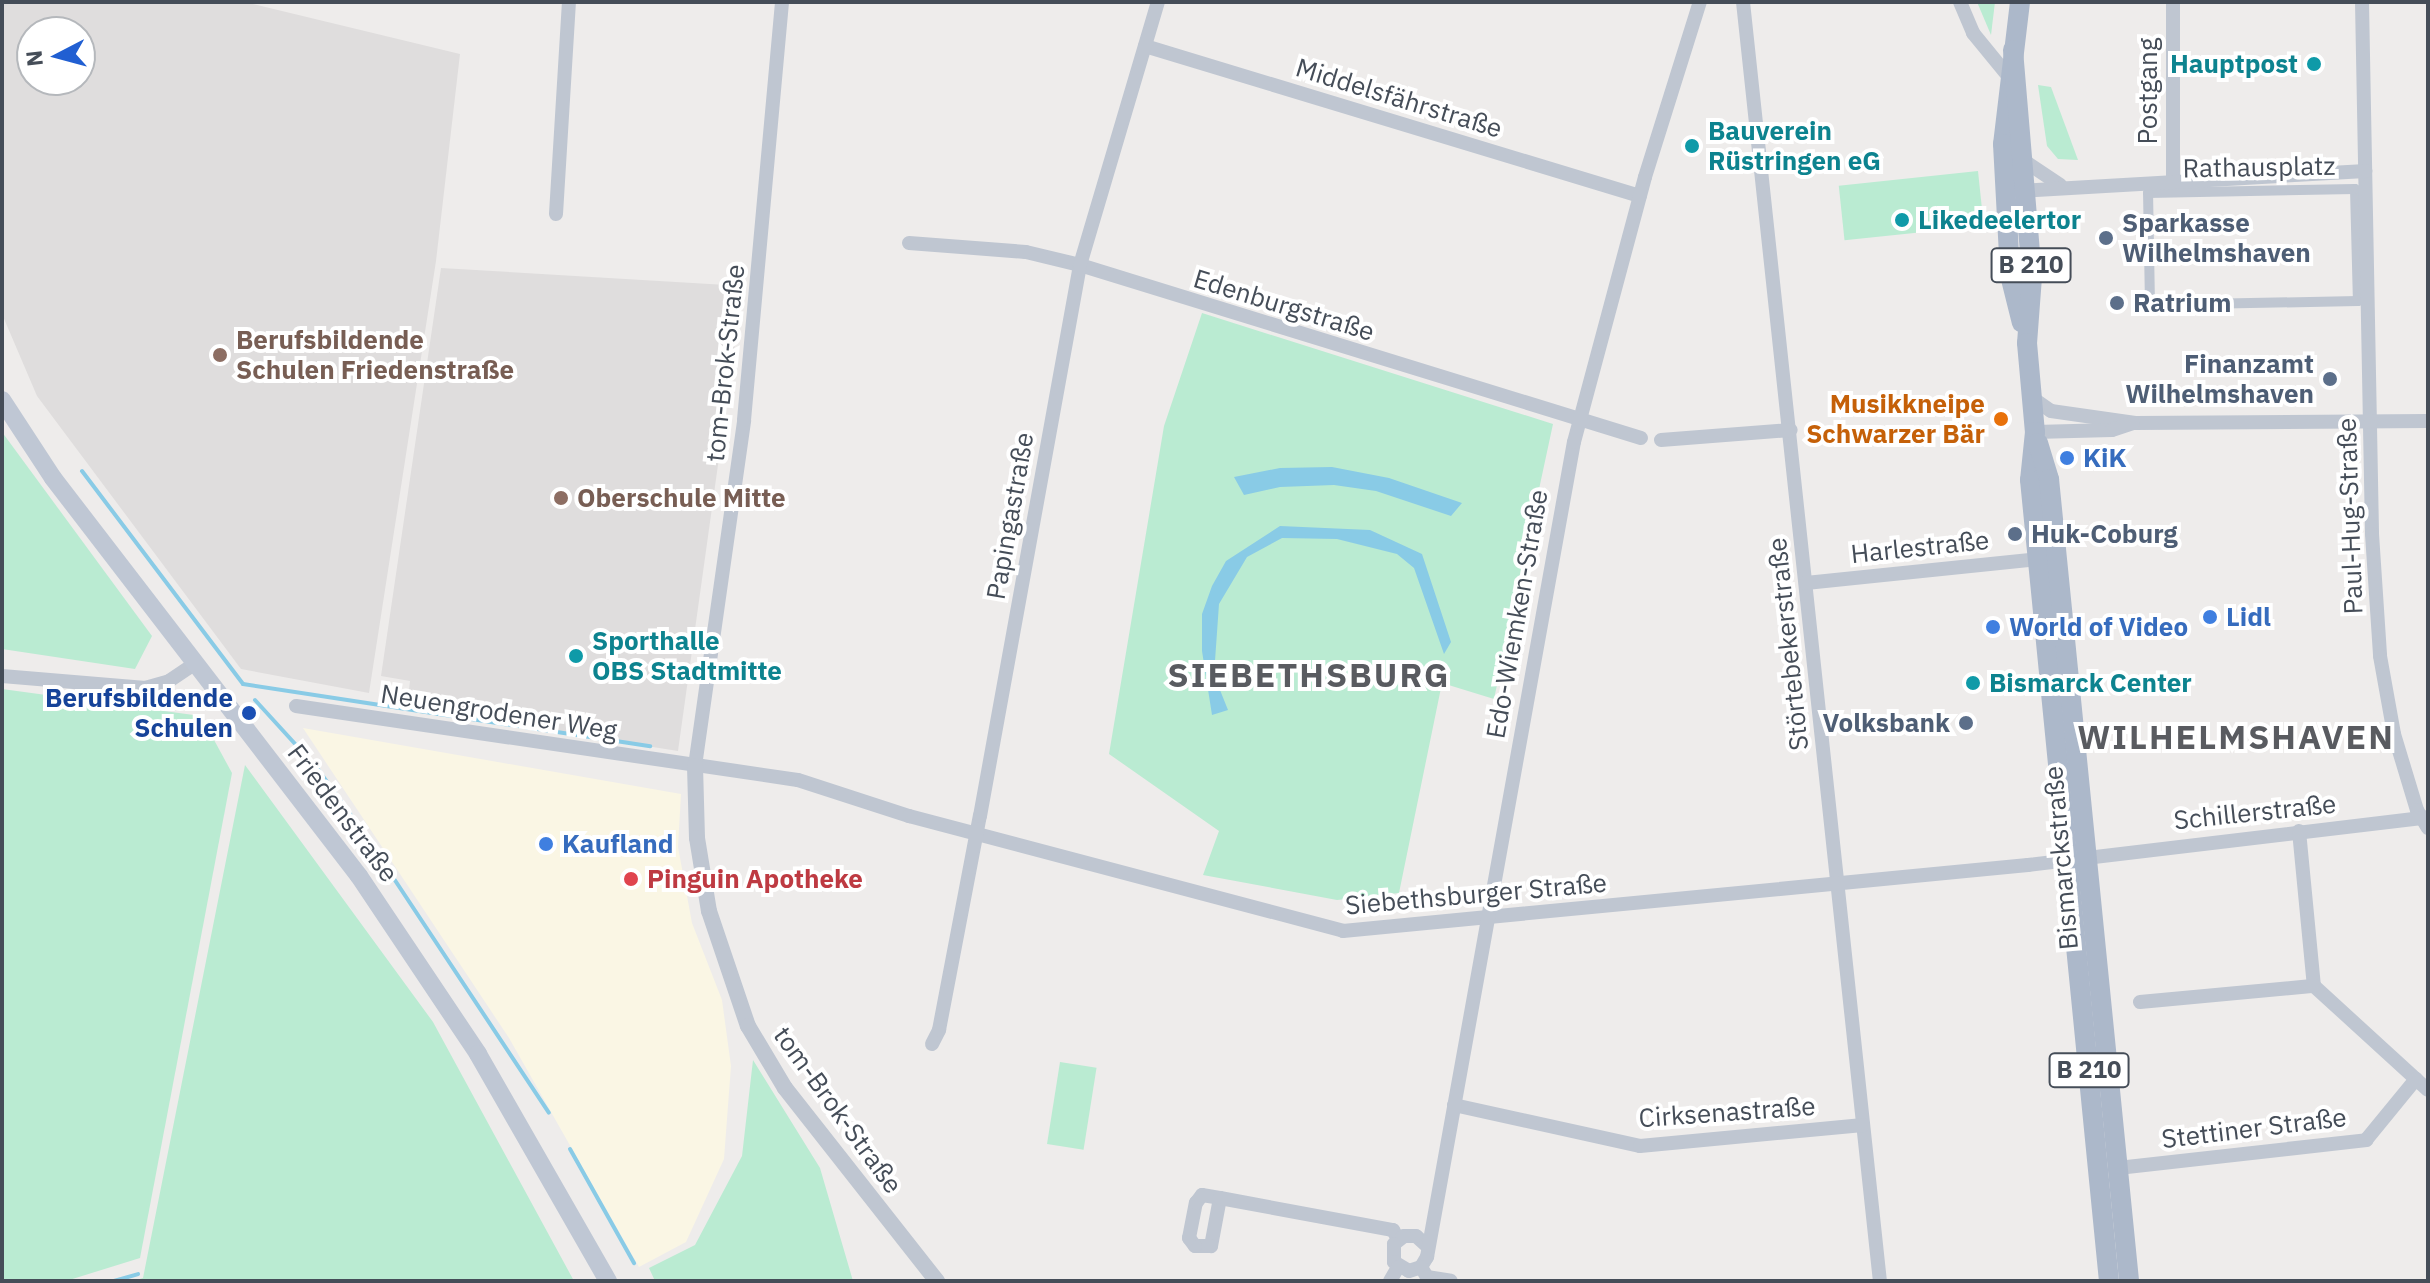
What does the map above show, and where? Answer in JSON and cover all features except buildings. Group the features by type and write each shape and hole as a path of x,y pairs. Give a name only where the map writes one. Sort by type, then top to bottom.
{"main road":[{"name":"Bismarckstraße","path":"2020,2 2009,77 2013,159 2026,187 2032,277 2027,343 2031,397 2035,432 2049,479 2109,1281"},
{"name":"Bismarckstraße","path":"2013,50 2013,159 2005,213 2010,275 2027,343"},
{"name":"Friedenstraße","path":"2,400 39,459 359,876 505,1099 608,1281"},
{"name":"Bismarckstraße","path":"2035,432 2030,480 2118,1168 2129,1281"}],"street":[{"path":"556,214 569,2"},
{"name":"tom-Brok-Straße","path":"782,2 746,406 695,766 697,838 709,911 748,1026 785,1088 937,1281"},
{"name":"Papingastraße","path":"932,1044 939,1030 977,834 1080,265 1158,2"},
{"name":"Edo-Wiemken-Straße","path":"1421,1267 1427,1257 1426,1245 1579,420 1640,196 1700,2"},
{"name":"Störtebekerstraße","path":"1743,2 1880,1281"},
{"path":"1960,2 1973,33 2009,77"},
{"name":"Postgang","path":"2173,2 2173,179"},
{"name":"Paul-Hug-Straße","path":"2362,2 2371,419 2380,656 2394,734 2426,821"},
{"name":"Middelsfährstraße","path":"1145,46 1640,196"},
{"path":"2013,159 2060,185"},
{"name":"Rathausplatz","path":"2026,187 2365,171"},
{"path":"2005,213 2026,187"},
{"name":"Rathausplatz","path":"2355,189 2358,301 2150,305 2148,193 2355,189"},
{"name":"Edenburgstraße","path":"909,243 1026,252 1080,265 1641,438"},
{"path":"2031,397 2051,411 2135,423 2428,421"},
{"path":"2035,432 2112,430 2135,423"},
{"path":"1661,440 1791,430"},
{"name":"Harlestraße","path":"1806,583 2039,559"},
{"path":"2,676 145,688 169,681 194,664"},
{"name":"Neuengrodener Weg","path":"296,706 695,766"},
{"name":"Siebethsburger Straße","path":"695,766 812,784 977,834 1343,931 1486,920 2078,858"},
{"name":"Schillerstraße","path":"2078,858 2299,831 2426,821"},
{"path":"2299,831 2314,986 2428,1090"},
{"path":"2140,1002 2314,986"},
{"name":"Stettiner Straße","path":"2118,1168 2366,1140 2416,1079"},
{"name":"Cirksenastraße","path":"1454,1105 1640,1146 1863,1125"},
{"path":"1220,1198 1393,1230 1398,1239 1392,1256 1398,1267 1409,1271 1421,1267 1427,1277 1451,1281"},
{"path":"1398,1239 1416,1236 1426,1245"},
{"path":"1390,1281 1398,1267"}],"shaded area":[{"name":"Berufsbildende Schulen Friedenstraße","path":"2,2 245,2 460,54 436,261 369,693 241,669 37,396 2,314"},
{"name":"Oberschule Mitte","path":"441,268 743,286 678,751 407,708 410,681 381,676"},
{"name":"Kaufland","path":"303,728 681,794 678,847 692,923 722,1000 731,1066 724,1159 686,1242 639,1267 509,1038"}],"green space":[{"path":"1977,2 1995,2 1991,35"},
{"path":"2038,85 2051,87 2078,160 2058,159 2047,146"},
{"path":"1978,171 1984,226 1845,240 1839,186"},
{"path":"1202,313 1553,424 1494,699 1442,683 1399,893 1337,900 1203,875 1219,831 1109,754 1164,426"},
{"path":"2,432 152,636 135,669 2,649"},
{"path":"2,689 201,716 232,773 140,1258 66,1281 2,1281"},
{"path":"245,765 433,1022 574,1281 133,1281 143,1278"},
{"path":"753,1060 820,1168 853,1281 655,1281 649,1268 695,1245 742,1156"},
{"path":"1060,1062 1097,1068 1084,1150 1047,1144"}],"water":[{"path":"1332,467 1389,478 1462,503 1451,516 1376,491 1334,485 1280,487 1244,495 1234,477 1280,468"},
{"path":"1280,526 1370,530 1422,554 1451,642 1444,654 1414,568 1397,554 1337,539 1282,538 1247,557 1219,604 1214,675 1228,710 1212,715 1202,651 1202,614 1212,586 1226,561"}],"waterway":[{"path":"82,471 243,684 650,746"},
{"path":"255,700 317,768 365,835 549,1113"},
{"path":"570,1149 634,1263"},
{"path":"114,1281 138,1274"}],"place":[{"name":"Hauptpost","path":"2314,64"},
{"name":"Bauverein Rüstringen eG","path":"1692,146"},
{"name":"Likedeelertor","path":"1902,220"},
{"name":"Sparkasse Wilhelmshaven","path":"2106,238"},
{"name":"Ratrium","path":"2117,303"},
{"name":"Berufsbildende Schulen Friedenstraße","path":"220,355"},
{"name":"Finanzamt Wilhelmshaven","path":"2330,379"},
{"name":"Musikkneipe Schwarzer Bär","path":"2001,419"},
{"name":"KiK","path":"2067,458"},
{"name":"Oberschule Mitte","path":"561,498"},
{"name":"Huk-Coburg","path":"2015,534"},
{"name":"Lidl","path":"2210,617"},
{"name":"World of Video","path":"1993,627"},
{"name":"Sporthalle OBS Stadtmitte","path":"576,656"},
{"name":"Bismarck Center","path":"1973,683"},
{"name":"Berufsbildende Schulen","path":"249,713"},
{"name":"Volksbank","path":"1966,723"},
{"name":"Kaufland","path":"546,844"},
{"name":"Pinguin Apotheke","path":"631,879"}],"district":[{"name":"SIEBETHSBURG","path":"1309,675"},
{"name":"WILHELMSHAVEN","path":"2236,737"}]}
